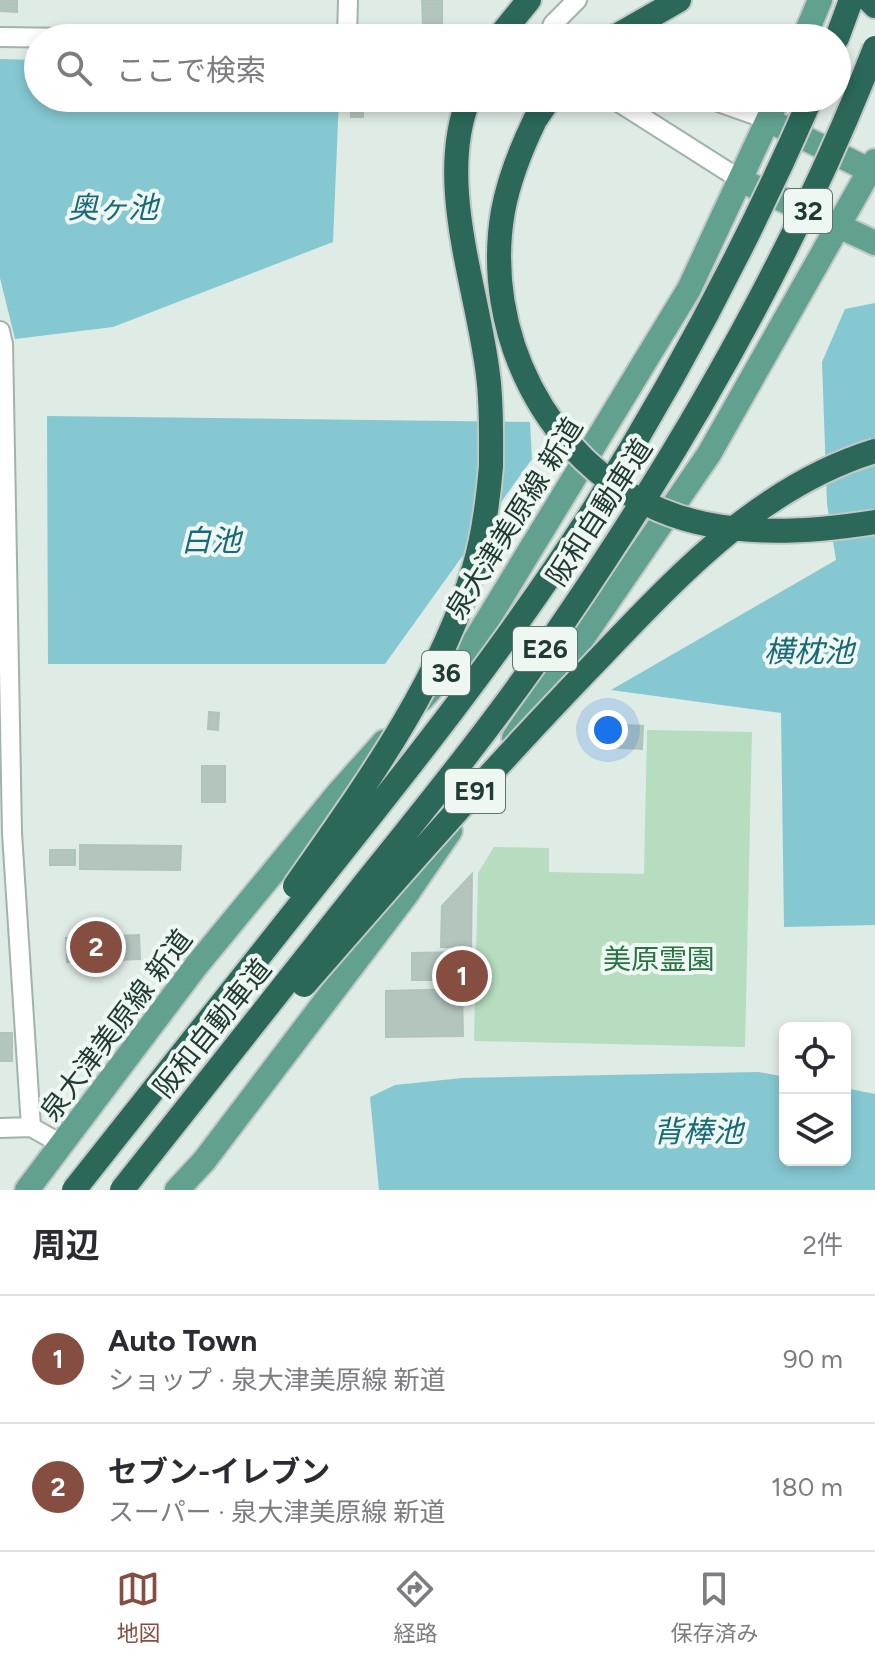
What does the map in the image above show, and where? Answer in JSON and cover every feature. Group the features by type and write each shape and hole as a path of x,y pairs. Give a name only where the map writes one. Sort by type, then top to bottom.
{"highway":[{"path":"509,24 529,0"},
{"path":"637,24 679,0"},
{"path":"842,24 851,0"},
{"path":"869,0 875,6"},
{"name":"阪和自動車道","path":"851,103 875,48"},
{"path":"171,1066 356,799 419,697 455,623 474,568 486,518 491,419 488,375 461,227 457,181 459,143 466,112"},
{"path":"540,112 520,152 510,182 503,213 500,275 509,329 523,374 555,430 601,475 630,494 660,510 693,520 739,528 778,530 875,522"},
{"name":"阪和自動車道","path":"74,1190 458,703 592,511 656,407 717,295 805,112"},
{"name":"阪和自動車道","path":"124,1190 494,719 609,554 690,427 758,303 847,112"},
{"name":"E91","path":"124,1190 188,1124 439,830 541,719 680,577 713,545 782,492 817,473 875,451"}],"main road":[{"path":"810,24 820,0"},
{"name":"泉大津美原線 新道","path":"27,1190 206,954 341,790 476,639 689,289 772,112"},
{"name":"32","path":"778,112 874,168"},
{"path":"177,1190 204,1161 406,895 709,454 874,168"},
{"name":"32","path":"741,180 875,243"}],"street":[{"path":"347,24 348,0"},
{"path":"553,24 577,0"},
{"path":"0,37 24,37"},
{"path":"634,112 741,180"},
{"path":"1,340 12,833 9,935 31,1127"},
{"path":"0,1128 31,1127 63,1145"}],"green space":[{"name":"美原霊園","path":"647,730 752,732 745,1047 474,1041 478,873 494,847 549,848 549,872 644,874"}],"water":[{"name":"奥ヶ池","path":"0,59 24,60 24,112 338,112 333,242 113,327 15,339 0,278"},
{"name":"横枕池","path":"875,303 875,925 784,927 781,713 611,690 836,560 827,504 822,362 845,309"},
{"name":"白池","path":"47,416 530,422 532,459 385,664 48,664"},
{"name":"背棒池","path":"759,1072 779,1076 779,1166 851,1166 851,1089 875,1094 875,1190 379,1190 370,1097 395,1085 462,1078"}],"building":[{"path":"0,0 17,0 17,12 0,11"},
{"path":"422,0 442,0 442,24 423,24"},
{"path":"351,112 363,112 363,117 351,117"},
{"path":"209,712 219,713 218,730 208,729"},
{"path":"606,724 643,726 642,749 605,747"},
{"path":"202,766 225,766 225,802 202,802"},
{"path":"80,845 181,846 180,870 80,869"},
{"path":"50,850 75,850 75,865 50,865"},
{"path":"472,874 471,947 441,947 442,906"},
{"path":"139,935 140,959 67,962 66,938"},
{"path":"466,952 466,980 412,980 412,953"},
{"path":"462,989 463,1036 386,1037 386,991"},
{"path":"0,1033 12,1033 12,1061 0,1061"}],"place":[{"name":"セブン-イレブン","path":"96,947"},
{"name":"Auto Town","path":"462,976"}]}
